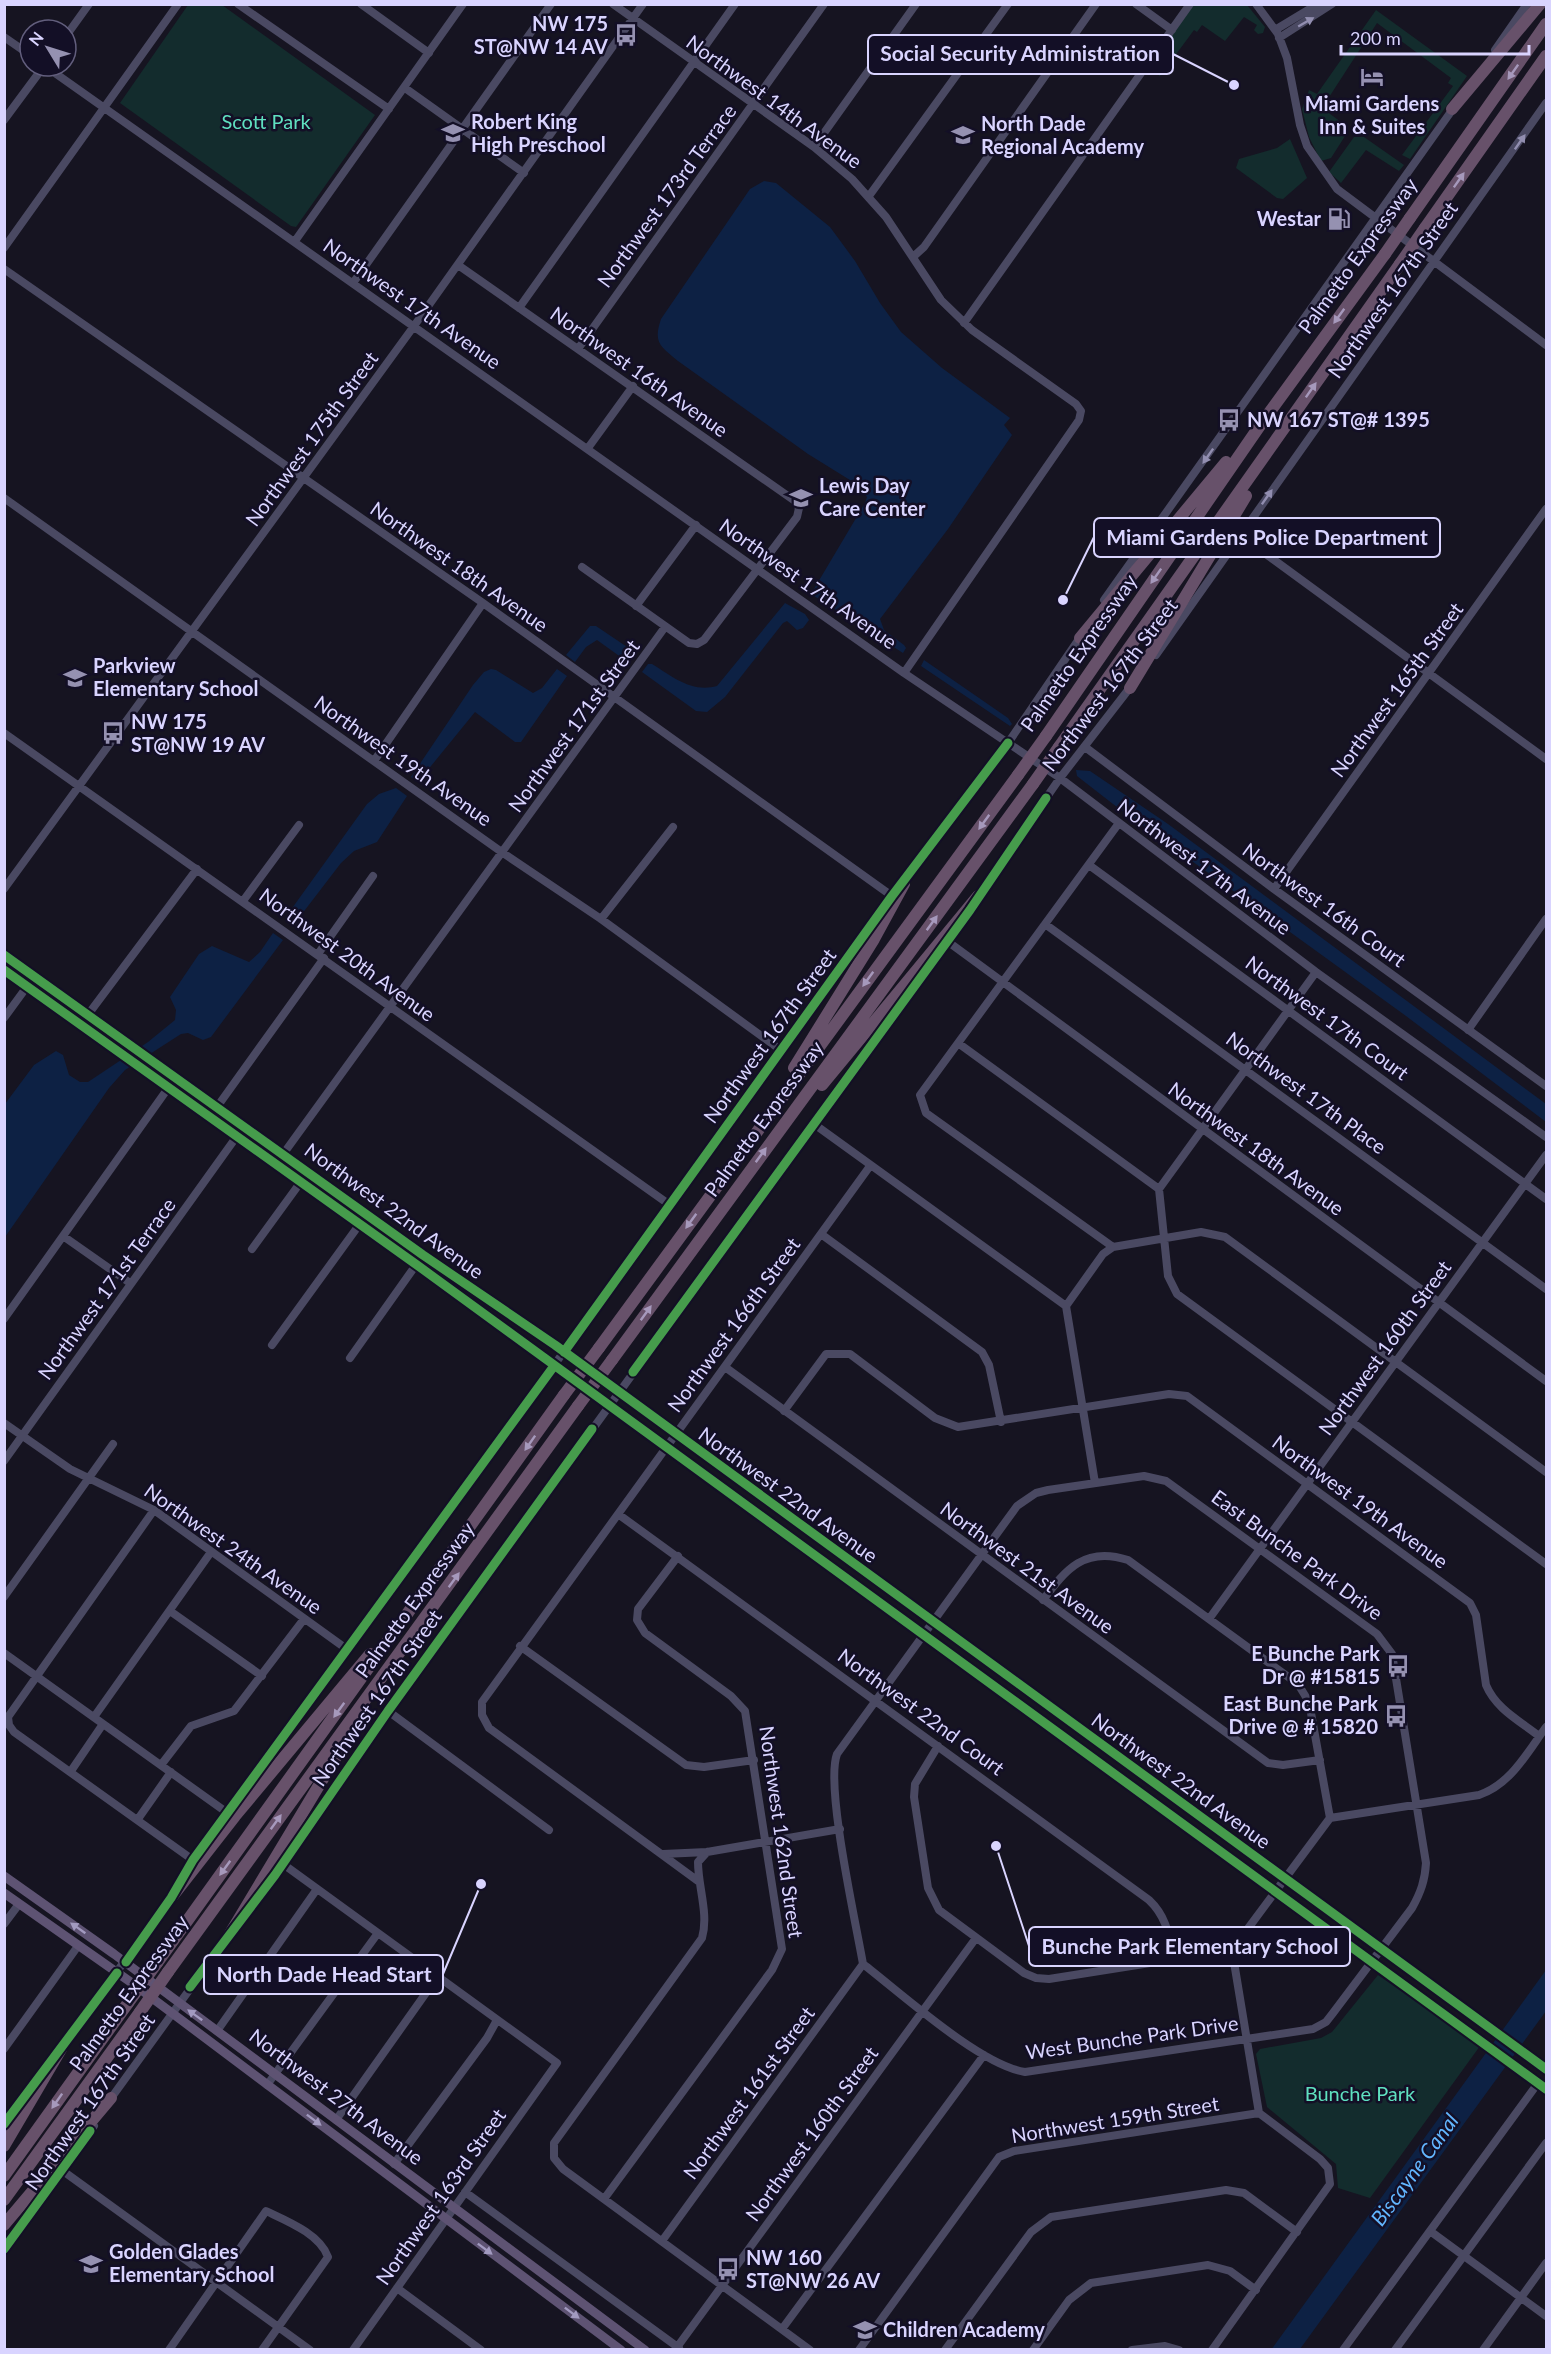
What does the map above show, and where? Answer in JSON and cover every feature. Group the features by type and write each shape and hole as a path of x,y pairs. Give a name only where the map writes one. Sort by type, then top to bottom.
{"highway":[{"path":"1452,109 1540,4"},
{"name":"Palmetto Expressway","path":"4,2176 564,1395 1046,736 1261,424 1410,218 1546,24"},
{"name":"Palmetto Expressway","path":"4,2200 383,1679 578,1406 1033,784 1546,56"},
{"path":"1517,98 1546,66"},
{"path":"1080,638 1187,507 1261,424"},
{"path":"1130,687 1248,493 1260,464"},
{"path":"737,1158 842,992 904,884"},
{"path":"785,1122 826,1080 978,896"},
{"path":"171,1898 235,1816 377,1647 410,1612"},
{"path":"228,1937 383,1679"},
{"path":"4,2146 61,2049"},
{"path":"4,2224 111,2098"}],"main road":[{"name":"Northwest 22nd Avenue","path":"4,955 423,1255 564,1352 1546,2069"},
{"name":"Northwest 22nd Avenue","path":"4,970 417,1265 1542,2086"},
{"name":"Northwest 27th Avenue","path":"4,1876 126,1962 645,2349"},
{"name":"Northwest 27th Avenue","path":"4,1893 117,1973 621,2349"},
{"path":"525,2278 534,2266"}],"street":[{"path":"4,248 178,4"},
{"path":"238,4 389,110"},
{"path":"362,4 429,53"},
{"path":"295,241 463,4"},
{"path":"353,283 550,4"},
{"name":"Northwest 14th Avenue","path":"613,4 814,147 868,196 941,300 964,323 1076,404 1082,411 1079,420 904,672"},
{"name":"Northwest 175th Street","path":"4,890 458,265 643,4"},
{"path":"519,308 735,4"},
{"name":"Northwest 173rd Terrace","path":"578,349 824,4"},
{"path":"814,147 916,4"},
{"path":"868,196 1008,4"},
{"path":"913,257 924,247 1096,4"},
{"path":"1136,4 1172,30"},
{"path":"964,323 1190,4"},
{"path":"1256,4 1275,30 1287,58 1307,146 1337,189 1374,219 1546,345"},
{"path":"1275,30 1318,4"},
{"path":"1279,38 1332,4"},
{"name":"Northwest 167th Street","path":"117,1973 171,1898 193,1860 229,1814 554,1366 892,896 904,884 1008,743 1527,4"},
{"path":"78,19 88,5"},
{"path":"4,37 18,47"},
{"path":"4,120 36,78"},
{"name":"Northwest 17th Avenue","path":"62,78 904,672 1060,778 1316,972 1546,1137"},
{"path":"405,88 524,173"},
{"name":"Northwest 167th Street","path":"4,2250 63,2171 111,2098 179,2003 283,1864 388,1711 947,941 1060,778 1167,640 1546,103"},
{"name":"Northwest 16th Avenue","path":"458,265 795,501 799,508 797,517 760,569"},
{"name":"Northwest 18th Avenue","path":"4,269 483,603 892,896"},
{"path":"588,448 633,386"},
{"name":"Northwest 19th Avenue","path":"4,498 503,853 602,919 782,1051"},
{"name":"Northwest 165th Street","path":"1274,889 1546,509"},
{"path":"636,606 696,525"},
{"path":"1240,535 1546,759"},
{"path":"582,567 665,627 689,643 697,644 704,640 760,569"},
{"path":"374,760 483,603"},
{"name":"Northwest 171st Street","path":"276,1164 665,627"},
{"name":"Northwest 20th Avenue","path":"4,733 670,1205"},
{"name":"Northwest 16th Court","path":"1085,747 1274,889 1546,1086"},
{"path":"1113,1247 926,1113 920,1095 1119,823"},
{"path":"243,901 299,825"},
{"path":"602,919 673,827"},
{"name":"Northwest 17th Court","path":"1089,865 1546,1199"},
{"path":"81,1024 197,869"},
{"path":"217,1107 373,876"},
{"path":"1468,1030 1546,920"},
{"name":"Northwest 17th Place","path":"1045,924 1546,1289"},
{"name":"Northwest 18th Avenue","path":"947,941 1546,1381"},
{"path":"1316,972 1159,1189 1168,1276 1177,1294 1546,1564"},
{"path":"4,1018 34,977"},
{"path":"958,1043 1159,1189"},
{"path":"4,1319 176,1077"},
{"path":"814,1124 1066,1306"},
{"name":"Northwest 171st Terrace","path":"4,1461 237,1136"},
{"name":"Northwest 160th Street","path":"1209,1619 1546,1155"},
{"name":"Northwest 166th Street","path":"675,1859 663,1854 489,1728 484,1721 481,1708 485,1694 870,1166"},
{"path":"252,1249 308,1172"},
{"path":"272,1345 367,1214"},
{"path":"1095,1483 1066,1306 1102,1254 1113,1247 1201,1232 1225,1237 1546,1472"},
{"path":"821,1234 982,1352 989,1365 1001,1422"},
{"path":"63,1236 130,1283"},
{"path":"350,1358 423,1255"},
{"path":"784,1412 826,1354 850,1354 942,1423 958,1427 1083,1408"},
{"name":"Northwest 21st Avenue","path":"725,1367 981,1556 1268,1763 1282,1765 1320,1760"},
{"name":"Northwest 19th Avenue","path":"1083,1408 1169,1394 1187,1396 1470,1603 1476,1615 1486,1685 1490,1695 1496,1703 1539,1736"},
{"name":"Northwest 24th Avenue","path":"4,1423 70,1469 91,1477 153,1510 348,1650"},
{"path":"4,1597 113,1444"},
{"name":"East Bunche Park Drive","path":"933,1623 1008,1518 1027,1499 1047,1490 1143,1476 1166,1481 1260,1548 1377,1634 1392,1654 1426,1863 1422,1892 1380,1950"},
{"path":"153,1510 8,1718 9,1725 14,1732 193,1860"},
{"name":"Northwest 22nd Court","path":"618,1514 877,1700 1149,1900 1160,1910 1166,1922 1174,1959"},
{"path":"94,1717 211,1552"},
{"name":"Northwest 162nd Street","path":"604,2199 779,1958 782,1939 748,1723 738,1703 645,1633 637,1620 638,1609 678,1556"},
{"path":"1043,1600 1072,1565 1108,1557 1128,1560 1298,1684 1309,1702 1330,1818"},
{"path":"170,1611 262,1676"},
{"path":"161,1765 191,1726 234,1711 304,1619"},
{"path":"863,1964 840,1829 833,1765 837,1754 933,1623"},
{"path":"520,1646 686,1765 704,1767 754,1760"},
{"path":"4,1653 229,1814"},
{"path":"388,1711 549,1830"},
{"path":"71,1772 103,1724"},
{"path":"938,1746 920,1772 915,1784 928,1888 939,1910 976,1938 1024,1973 1036,1978 1048,1978 1232,1950 1330,1818 1479,1795 1494,1789 1508,1779 1546,1727"},
{"path":"138,1820 171,1772"},
{"path":"698,1881 675,1859 690,1854 767,1843 840,1829"},
{"path":"689,1874 707,1852"},
{"path":"690,1854 698,1865 705,1927 699,1944 555,2143 554,2158 563,2169 810,2349"},
{"path":"283,1864 496,2020 487,2038 394,2164"},
{"path":"217,2031 317,1889"},
{"path":"4,1924 19,1904"},
{"path":"267,2085 378,1933"},
{"name":"Northwest 160th Street","path":"678,2348 976,1938"},
{"path":"4,2049 78,1946"},
{"path":"1212,2349 1325,2195 1330,2184 1330,2175 1320,2159 1259,2113 1232,1950"},
{"name":"West Bunche Park Drive","path":"863,1964 984,2055 1010,2070 1025,2072 1313,2029 1326,2022 1380,1950"},
{"name":"Northwest 161st Street","path":"662,2241 863,1964"},
{"path":"6,2119 117,1973"},
{"path":"336,2120 438,1977"},
{"name":"Northwest 163rd Street","path":"353,2349 557,2063 496,2020"},
{"path":"782,2329 984,2055"},
{"path":"1343,2349 1430,2231 1542,2086"},
{"name":"Northwest 159th Street","path":"859,2349 999,2157 1014,2151 1259,2113"},
{"path":"1395,2349 1546,2143"},
{"path":"63,2171 310,2349"},
{"path":"945,2349 1031,2232 1051,2217 1226,2190 1244,2193 1297,2232"},
{"path":"465,2192 678,2348"},
{"path":"169,2349 266,2211 296,2225 325,2248 328,2257 262,2349"},
{"path":"1430,2231 1546,2316"},
{"path":"1483,2349 1546,2263"},
{"path":"1033,2349 1069,2300 1091,2283 1208,2265 1230,2271 1256,2290"},
{"path":"397,2288 481,2349"},
{"path":"1131,2349 1165,2346 1179,2349"}],"green space":[{"name":"Scott Park","path":"188,5 222,5 375,115 296,227 291,226 120,103"},
{"path":"1193,5 1247,5 1265,27 1263,33 1258,34 1254,30 1257,25 1244,17 1225,41 1202,25 1197,32 1194,30 1160,76 1148,67"},
{"path":"1376,10 1467,76 1410,159 1402,155 1453,86 1448,83 1451,78 1377,23 1322,108 1345,125 1347,133 1331,158 1321,161 1309,137 1302,109 1309,90 1317,94"},
{"path":"1354,137 1364,137 1404,165 1399,171 1366,150 1341,183 1329,172"},
{"path":"1290,139 1307,178 1283,199 1277,198 1236,168 1239,159 1277,148"},
{"name":"Bunche Park","path":"1378,1975 1480,2046 1370,2198 1338,2188 1336,2164 1267,2107 1256,2054 1260,2049 1321,2038 1332,2032"}],"water":[{"path":"764,181 776,183 830,227 901,332 942,368 1010,418 1004,425 1012,435 948,529 880,619 884,630 904,645 906,648 903,653 811,594 865,503 867,497 858,485 808,454 678,361 658,339 661,319 750,189"},
{"path":"785,603 805,614 809,620 803,628 797,630 787,621 783,623 725,697 707,712 696,711 642,672 648,664 652,664 691,686 708,688 717,686"},
{"path":"590,626 596,626 636,653 629,663 597,640 586,647 575,662 566,655"},
{"path":"924,660 1008,718 1012,724 1010,726 921,666"},
{"path":"491,669 533,693 542,688 557,669 567,676 521,742 515,742 475,712 418,782 411,777 473,685 484,672"},
{"path":"1076,770 1090,771 1168,824 1546,1104 1546,1122 1406,1016 1113,804 1077,776"},
{"path":"396,788 407,796 377,842 354,851 341,863 295,923 285,918 367,804 379,794"},
{"path":"273,933 283,940 211,1037 203,1040 188,1033 181,1034 125,1070 109,1088 5,1237 5,1104 34,1065 56,1051 63,1055 69,1075 80,1082 88,1082 148,1042 175,1020 176,1010 170,997 199,954 212,946 249,962 260,952"},
{"name":"Biscayne Canal","path":"1546,1970 1546,2011 1300,2349 1271,2350"}],"cycle path":[{"path":"564,1352 892,896 1008,743"},
{"path":"633,1372 970,910 1046,798"},
{"path":"4,955 423,1255 555,1345 1546,2069"},
{"path":"4,970 417,1265 1546,2089"},
{"path":"126,1962 171,1898 193,1860 554,1366"},
{"path":"190,1987 275,1875 388,1711 592,1429"},
{"path":"4,2124 117,1973"},
{"path":"4,2249 90,2131"}],"place":[{"name":"NW 175 ST@NW 14 AV","path":"626,35"},
{"name":"Miami Gardens Inn & Suites","path":"1372,77"},
{"name":"Social Security Administration","path":"1234,85"},
{"name":"Robert King High Preschool","path":"453,133"},
{"name":"North Dade Regional Academy","path":"963,135"},
{"name":"Westar","path":"1339,219"},
{"name":"NW 167 ST@# 1395","path":"1229,420"},
{"name":"Lewis Day Care Center","path":"801,498"},
{"name":"Miami Gardens Police Department","path":"1063,600"},
{"name":"Parkview Elementary School","path":"75,678"},
{"name":"NW 175 ST@NW 19 AV","path":"113,733"},
{"name":"E Bunche Park Dr @ #15815","path":"1398,1666"},
{"name":"East Bunche Park Drive @ # 15820","path":"1396,1716"},
{"name":"Bunche Park Elementary School","path":"996,1846"},
{"name":"North Dade Head Start","path":"481,1884"},
{"name":"Golden Glades Elementary School","path":"91,2264"},
{"name":"NW 160 ST@NW 26 AV","path":"728,2269"},
{"name":"Children Academy","path":"865,2330"}]}
